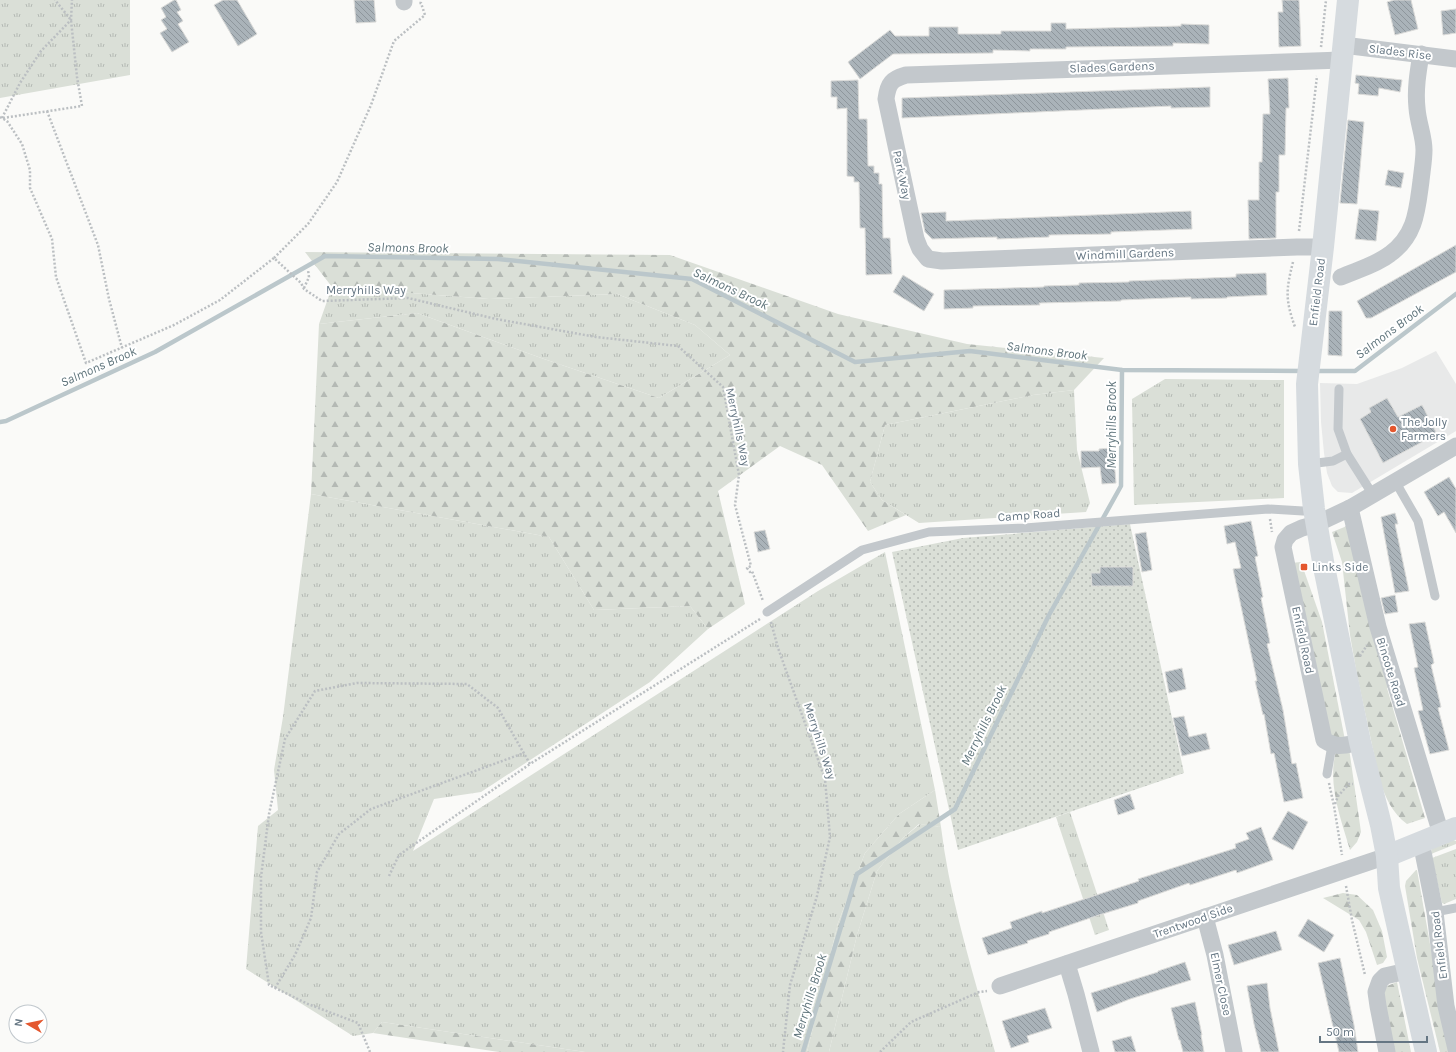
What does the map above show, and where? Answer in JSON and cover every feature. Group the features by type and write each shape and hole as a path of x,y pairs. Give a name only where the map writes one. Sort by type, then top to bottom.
{"main road":[{"name":"Enfield Road","path":"1348,0 1323,247 1307,384 1309,464 1315,517 1324,567 1360,742 1381,826 1387,856 1389,888 1426,1052"},
{"name":"Bincote Road","path":"1387,856 1448,831"}],"street":[{"name":"Slades Gardens","path":"888,88 894,79 906,75 1319,60 1342,52"},
{"name":"Slades Rise","path":"1342,52 1421,54 1456,59"},
{"path":"1340,277 1375,263 1390,254 1406,239 1415,222 1424,151 1416,96 1421,54"},
{"name":"Park Way","path":"888,88 886,98 916,239 920,248 928,259"},
{"name":"Windmill Gardens","path":"928,259 942,262 1323,247"},
{"path":"1315,517 1350,508 1456,446"},
{"name":"Bincote Road","path":"1350,508 1378,627 1448,831"},
{"name":"Enfield Road","path":"1315,517 1302,528 1291,533 1285,540 1283,546 1324,740 1332,745"},
{"path":"1332,745 1339,746 1360,742"},
{"name":"Enfield Road","path":"1421,842 1435,912 1446,1006 1456,1049"},
{"name":"Trentwood Side","path":"1000,986 1387,856"},
{"name":"Elmer Close","path":"1205,917 1215,955 1234,1052"},
{"path":"1067,964 1091,1052"},
{"path":"1387,1052 1376,992 1380,981 1386,976 1407,971"}],"lane":[{"path":"1339,390 1338,429 1347,454 1373,495"},
{"path":"1309,464 1334,461 1347,454"},
{"path":"1395,482 1418,521 1435,596"},
{"name":"Camp Road","path":"768,613 862,550 930,532 1025,528 1268,509 1303,511 1315,517"},
{"path":"1327,774 1332,745"},
{"path":"1435,912 1456,908"}],"path":[{"path":"55,0 71,20"},
{"path":"1,118 82,106 76,77 71,20 72,0"},
{"path":"1296,330 1289,311 1287,291 1297,247 1326,0"},
{"path":"1,118 7,121 22,144 30,170 30,188 52,239 56,277 86,363 174,325 220,300 274,258 308,224 337,182 371,105 394,41 425,15 422,3 404,1"},
{"path":"1,118 20,83 41,51 71,20"},
{"path":"47,111 98,245 109,299 122,348"},
{"name":"Merryhills Way","path":"274,258 301,283 304,289 322,301 408,298 496,319 596,337 678,346 723,387 739,475 735,505 751,566 747,568 750,572 752,571 768,613 778,648 825,779 830,837 818,896 790,985 783,1052"},
{"path":"304,289 309,277 308,270"},
{"path":"1268,509 1273,536"},
{"path":"389,876 399,855 530,764 768,613"},
{"path":"1347,678 1378,627"},
{"path":"370,1052 358,1024 308,1004 269,985 261,932 261,877 269,814 285,739 315,691 357,684 467,684 498,708 530,764"},
{"path":"275,988 295,955 311,918 317,872 339,834 371,809 524,753"},
{"path":"1327,774 1334,806 1352,920 1367,981 1376,992"},
{"path":"1334,806 1338,796 1349,784 1369,782"},
{"path":"880,1052 911,1022 979,992 986,992 1000,986"}],"shaded area":[{"path":"1436,351 1456,384 1456,431 1352,493 1338,492 1332,486 1327,473 1321,422 1320,383 1357,384 1402,368"}],"green space":[{"path":"0,0 130,0 130,75 0,98"},
{"path":"305,252 670,255 838,314 967,344 1104,358 1074,390 1033,395 885,425 870,482 882,500 906,515 868,531 822,465 780,446 718,491 745,604 708,629 690,606 594,610 549,537 311,494 319,324 417,313 544,359 659,398 730,355 695,325 617,294 489,299 332,287"},
{"path":"332,287 489,299 617,294 695,325 730,355 659,398 544,359 417,313 319,324"},
{"path":"1165,379 1284,380 1284,498 1134,505 1132,399"},
{"path":"1074,390 1077,450 1090,503 1086,512 919,523 882,500 870,482 885,425 1033,395"},
{"path":"311,494 549,537 594,610 690,606 708,629 650,682 481,792 434,799 413,851 818,591 885,552 935,790 899,814 865,853 838,923 807,1052 585,1052 382,1022 373,1033 353,1036 246,969 258,826 278,810 274,770 283,717"},
{"path":"1130,524 1184,773 958,850 892,552 963,538"},
{"path":"1347,526 1392,686 1387,688 1425,818 1407,824 1393,810 1380,782 1357,675 1350,635 1342,562 1332,532"},
{"path":"1301,562 1322,622 1345,740 1331,739 1291,563"},
{"path":"1349,748 1361,832 1357,842 1350,850 1336,801 1333,776 1336,751"},
{"path":"935,790 941,827 919,824 903,838 877,871 857,935 829,1052 807,1052 838,923 865,853 899,814"},
{"path":"1070,812 1109,930 1095,935 1056,817"},
{"path":"920,824 941,827 950,884 971,969 995,1052 829,1052 857,935 877,871 903,838"},
{"path":"1453,840 1456,841 1456,844 1431,854 1432,847"},
{"path":"1456,849 1456,899 1444,904 1442,903 1432,858"},
{"path":"1416,870 1449,1052 1440,1052 1417,958 1405,886 1406,881"},
{"path":"1343,893 1357,895 1373,910 1382,931 1387,957 1383,963 1377,965 1366,932 1359,920 1323,898"},
{"path":"1397,982 1411,1052 1391,1052 1383,994 1387,986"},
{"path":"382,1022 585,1052 499,1052 373,1033"}],"building":[{"path":"176,0 181,10 177,12 183,21 178,24 189,42 172,52 160,33 167,29 161,20 166,17 161,8"},
{"path":"223,0 237,0 257,34 238,46 214,5"},
{"path":"354,0 374,0 376,22 356,23"},
{"path":"1282,0 1299,0 1301,46 1279,47 1278,12 1283,12"},
{"path":"1394,0 1411,0 1418,29 1395,35 1387,2"},
{"path":"1456,9 1456,33 1443,35 1441,11"},
{"path":"1051,23 1066,23 1066,29 1181,26 1181,24 1209,25 1209,44 1173,43 1173,46 1066,47 1066,49 1030,49 1030,51 993,50 993,53 893,54 860,79 848,62 890,30 895,36 929,36 929,27 958,27 958,34 1001,34 1001,31 1051,31"},
{"path":"1356,75 1402,80 1400,92 1379,88 1378,96 1358,94 1359,84 1355,83"},
{"path":"1288,78 1289,108 1286,108 1285,155 1279,155 1279,192 1276,192 1276,238 1249,239 1248,200 1259,200 1259,162 1262,162 1263,114 1270,114 1268,79"},
{"path":"858,80 859,119 867,119 868,166 874,166 874,173 879,173 879,184 882,184 883,238 890,238 892,274 866,275 865,228 860,228 859,182 854,182 854,177 847,176 847,108 837,109 837,97 831,97 831,81"},
{"path":"1210,87 1210,107 1171,108 1171,106 902,118 902,98"},
{"path":"1348,120 1364,122 1357,204 1340,203"},
{"path":"1388,170 1404,173 1401,188 1385,185"},
{"path":"1359,209 1379,211 1376,241 1355,239"},
{"path":"1191,211 1192,229 1111,232 1111,234 1049,235 1049,237 997,239 997,237 932,239 925,232 921,213 946,212 946,221"},
{"path":"1456,245 1456,272 1371,318 1366,318 1357,301"},
{"path":"1266,273 1267,295 1227,298 1191,299 1191,297 1121,301 1039,303 1040,305 973,306 973,308 944,309 944,290 1044,287 1079,285 1079,283 1236,277 1236,274"},
{"path":"903,275 934,294 924,311 893,292"},
{"path":"1329,311 1342,311 1342,356 1328,355"},
{"path":"1387,398 1398,417 1422,405 1437,434 1383,463 1360,419 1371,412 1369,408"},
{"path":"1113,448 1116,483 1102,484 1100,467 1081,468 1081,451 1099,451 1099,449"},
{"path":"1449,477 1456,489 1456,533 1444,512 1438,516 1424,492"},
{"path":"1395,513 1398,524 1395,524 1409,591 1395,593 1381,517"},
{"path":"1251,521 1258,556 1255,557 1263,597 1261,598 1270,643 1267,644 1283,710 1292,764 1296,763 1303,798 1284,802 1274,753 1271,754 1264,714 1263,715 1255,681 1257,681 1233,569 1241,568 1235,542 1227,544 1224,526"},
{"path":"765,530 770,549 758,552 754,532"},
{"path":"1146,532 1152,570 1142,572 1135,534"},
{"path":"1100,567 1133,567 1133,586 1092,586 1091,573 1100,573"},
{"path":"1395,595 1398,612 1385,614 1381,598"},
{"path":"1425,622 1434,663 1431,665 1441,707 1438,708 1449,750 1430,754 1418,711 1423,710 1414,668 1418,667 1409,624"},
{"path":"1182,668 1186,689 1169,693 1165,672"},
{"path":"1184,716 1189,737 1206,733 1210,749 1182,756 1173,718"},
{"path":"1130,794 1135,809 1118,815 1114,800"},
{"path":"1288,811 1308,822 1293,850 1272,839"},
{"path":"1261,827 1273,860 1237,873 1236,870 1190,885 1189,883 1138,901 1138,903 1049,932 1049,934 1027,941 1028,943 988,955 982,938 1012,928 1010,922 1042,911 1042,913 1139,881 1138,879 1236,848 1235,844 1249,839 1246,833"},
{"path":"1308,919 1334,935 1324,952 1298,936"},
{"path":"1276,931 1282,950 1234,965 1228,945"},
{"path":"1340,958 1358,1052 1339,1052 1318,963"},
{"path":"1185,962 1191,980 1130,999 1097,1012 1091,993"},
{"path":"1267,983 1270,1008 1279,1052 1261,1052 1247,986"},
{"path":"1195,1002 1204,1052 1183,1052 1171,1008"},
{"path":"1045,1008 1052,1028 1027,1036 1029,1042 1011,1048 1002,1021"},
{"path":"1131,1036 1136,1052 1115,1052 1112,1041"}],"waterway":[{"name":"Salmons Brook","path":"0,422 6,421 155,352 325,256 498,259 692,279 855,362 970,351 1122,370 1303,371"},
{"name":"Salmons Brook","path":"1314,371 1355,371 1456,294"},
{"name":"Merryhills Brook","path":"803,1052 857,874 955,809 1049,615 1121,486 1122,370"}],"place":[{"name":"The Jolly Farmers","path":"1393,429"},
{"name":"Links Side","path":"1304,567"}]}
